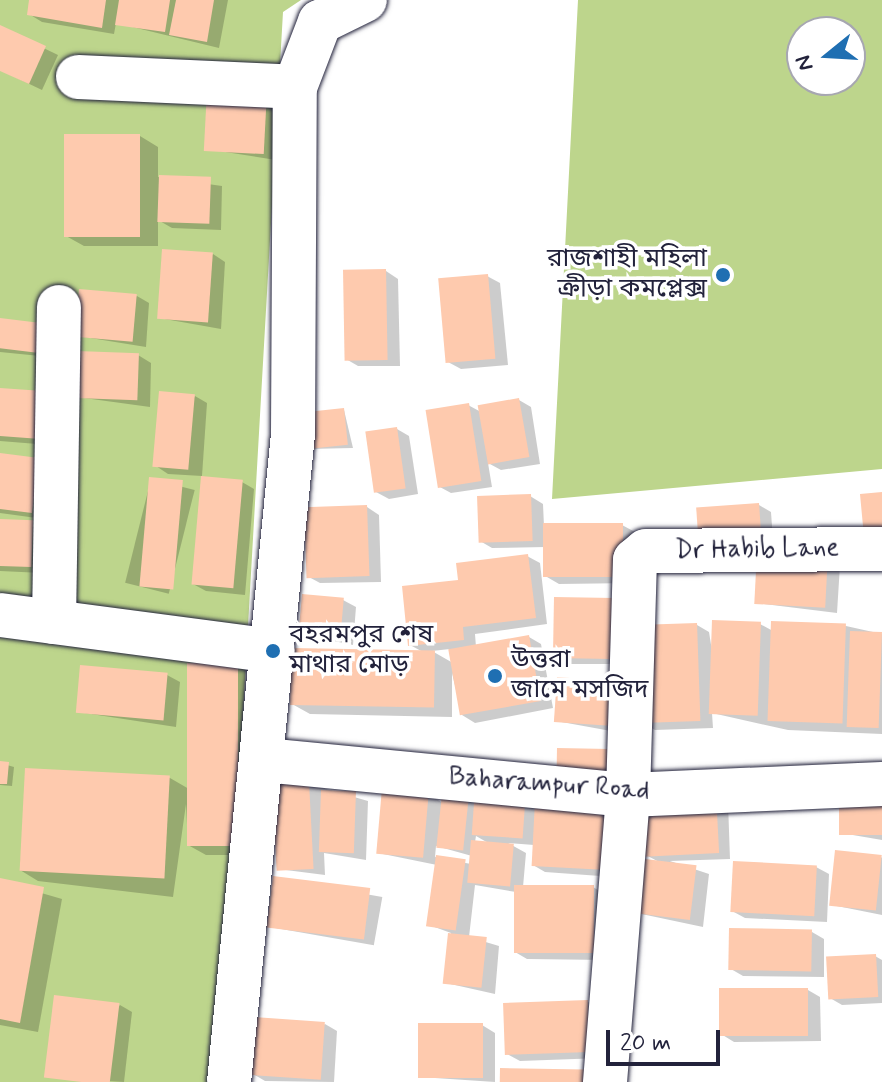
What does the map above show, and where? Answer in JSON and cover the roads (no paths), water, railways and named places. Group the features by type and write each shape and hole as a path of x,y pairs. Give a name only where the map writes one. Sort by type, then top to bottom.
{"street":[{"path":"229,1082 264,760 293,434 295,87 320,22 365,0"},
{"path":"78,77 295,87"},
{"path":"54,622 59,307"},
{"name":"Dr Habib Lane","path":"628,795 635,560 646,551 882,549"},
{"path":"0,615 273,651"},
{"name":"Baharampur Road","path":"264,760 628,795 882,784"},
{"path":"605,1082 628,795"}],"place":[{"name":"রাজশাহী মহিলা ক্রীড়া কমপ্লেক্স","path":"723,275"},
{"name":"বহরমপুর শেষ মাথার মোড়","path":"273,651"},
{"name":"উত্তরা জামে মসজিদ","path":"495,676"}]}
